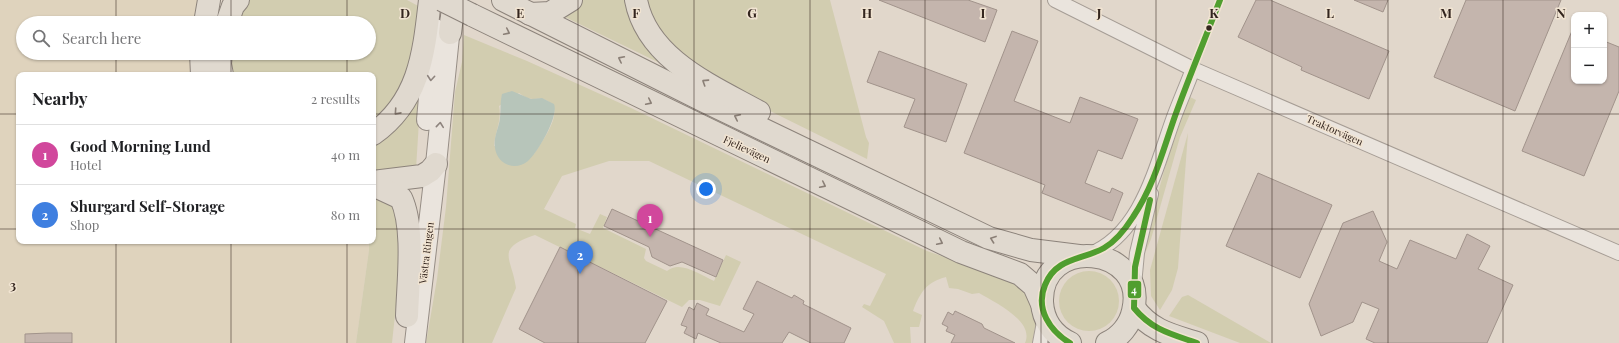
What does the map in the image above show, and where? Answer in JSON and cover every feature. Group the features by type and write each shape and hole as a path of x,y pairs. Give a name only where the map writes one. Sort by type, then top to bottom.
{"main road":[{"path":"206,16 209,0"},
{"path":"229,16 233,6 238,0"},
{"path":"376,131 405,102 416,81 424,44 430,0"},
{"path":"429,170 437,0"},
{"name":"Fjelievägen","path":"442,0 961,252 1020,274 1034,286 1052,330 1070,343"},
{"path":"429,170 450,33 453,0"},
{"path":"503,0 702,100 989,238 1012,245 1054,254 1103,257 1118,265 1128,277 1134,302 1131,319 1124,330 1107,343"},
{"path":"530,14 550,12 571,0"},
{"path":"636,0 638,11 651,37 669,58 710,85 762,114 874,172 921,206"},
{"path":"201,60 202,72"},
{"path":"220,60 221,72"},
{"path":"376,181 429,170"},
{"name":"Västra Ringen","path":"403,343 429,170"},
{"name":"Västra Ringen","path":"415,343 429,170"},
{"path":"376,187 401,198 407,210 409,230 407,316"},
{"path":"1043,310 1045,284 1053,271 1065,261 1083,255"},
{"path":"1134,302 1156,329 1197,343"}],"street":[{"name":"Traktorvägen","path":"1055,0 1193,69 1619,253"},
{"path":"1083,255 1106,247 1123,230 1145,195 1193,69"},
{"path":"1134,302 1137,253 1159,160"},
{"path":"1040,343 1043,310"}],"shaded area":[{"path":"0,0 198,0 195,16 16,16 16,60 190,60 191,72 16,72 16,244 369,244 356,343 0,343"},
{"path":"246,0 407,0 424,9 408,78 376,122 376,72 229,72 228,60 376,60 376,16 237,16"},
{"path":"582,0 628,0 668,67 565,17"},
{"path":"644,0 830,0 866,137 869,143 867,159 738,95 668,46"},
{"path":"464,35 527,61 631,108 927,251 1006,278 1021,288 1031,302 1036,323 1032,343 1025,343 1027,335 1024,327 1011,313 979,293 972,294 958,289 949,288 946,277 929,285 918,299 913,311 922,315 919,327 910,327 911,343 894,343 884,321 862,307 864,304 870,306 886,274 649,161 609,161 562,176 544,209 576,224 575,228 590,234 600,214 607,217 603,228 646,249 644,258 646,261 667,271 672,268 684,268 714,281 726,255 741,262 720,306 700,300 689,300 682,307 535,235 522,240 514,245 510,250 509,261 516,288 492,343 426,343 437,279 446,207 455,92 462,62","holes":["519,93 529,98 542,99 550,103 554,108 552,124 534,154 494,146 500,116 499,106"]},
{"path":"421,88 416,169 376,173 376,140"},
{"path":"512,91 531,99 542,98 554,104 555,110 547,134 537,150 528,161 518,166 507,165 503,162 496,154 495,148 495,136 499,125 502,94"},
{"path":"1190,97 1196,100 1180,137 1151,239 1146,251 1144,250 1155,203 1178,125"},
{"path":"1188,133 1178,268 1172,290 1160,310 1151,296 1150,270"},
{"path":"376,196 396,204 403,241 392,343 356,343 369,244 376,244"},
{"path":"1089,271 1106,276 1114,284 1119,301 1114,318 1106,326 1089,331 1072,326 1064,318 1059,301 1064,284 1072,276"},
{"path":"1188,295 1271,343 1240,343 1169,316 1182,297"}],"building":[{"path":"879,0 968,0 997,10 985,42"},
{"path":"1256,0 1270,0 1389,51 1369,99 1301,70 1302,67 1238,37"},
{"path":"1354,0 1388,0 1383,12"},
{"path":"1466,0 1561,0 1515,111 1434,77"},
{"path":"1012,31 1038,41 1014,101 1070,123 1080,97 1138,119 1122,159 1098,150 1085,183 1110,193 1112,188 1123,193 1112,221 1042,193 1045,185 964,153"},
{"path":"1571,33 1571,84 1607,84 1607,42 1619,47 1619,91 1584,176 1522,151"},
{"path":"879,51 967,84 946,142 904,127 915,99 867,82"},
{"path":"1258,173 1332,205 1300,278 1226,246"},
{"path":"612,209 723,260 716,277 682,262 670,266 652,257 649,247 604,226"},
{"path":"1373,211 1387,242 1379,261 1397,269 1410,240 1456,259 1467,234 1490,246 1478,269 1513,285 1487,343 1375,343 1366,339 1379,309 1362,302 1353,322 1321,336 1309,304 1343,223"},
{"path":"560,247 667,301 645,343 545,343 519,329"},
{"path":"757,281 792,298 794,295 804,301 803,304 851,328 844,343 811,343 789,332 782,343 721,343 698,333 696,339 684,333 687,327 681,325 689,307 694,310 697,303 709,309 706,315 744,332 754,314 743,309"},
{"path":"955,311 982,324 984,328 1015,343 951,343 955,335 946,331 948,327 942,324 948,312 953,315"},
{"path":"72,333 72,343 25,343 25,334"}],"transit line":[{"name":"4","path":"1070,343 1056,332 1046,318 1043,311 1042,302 1042,294 1045,285 1050,276 1063,264 1096,252 1113,242 1127,226 1140,205 1147,193 1157,168 1180,101 1220,0"},
{"name":"4","path":"1150,200 1135,267 1134,308 1148,321 1162,330 1197,343"}],"place":[{"name":"Good Morning Lund","path":"650,237"},
{"name":"Shurgard Self-Storage","path":"580,274"}]}
